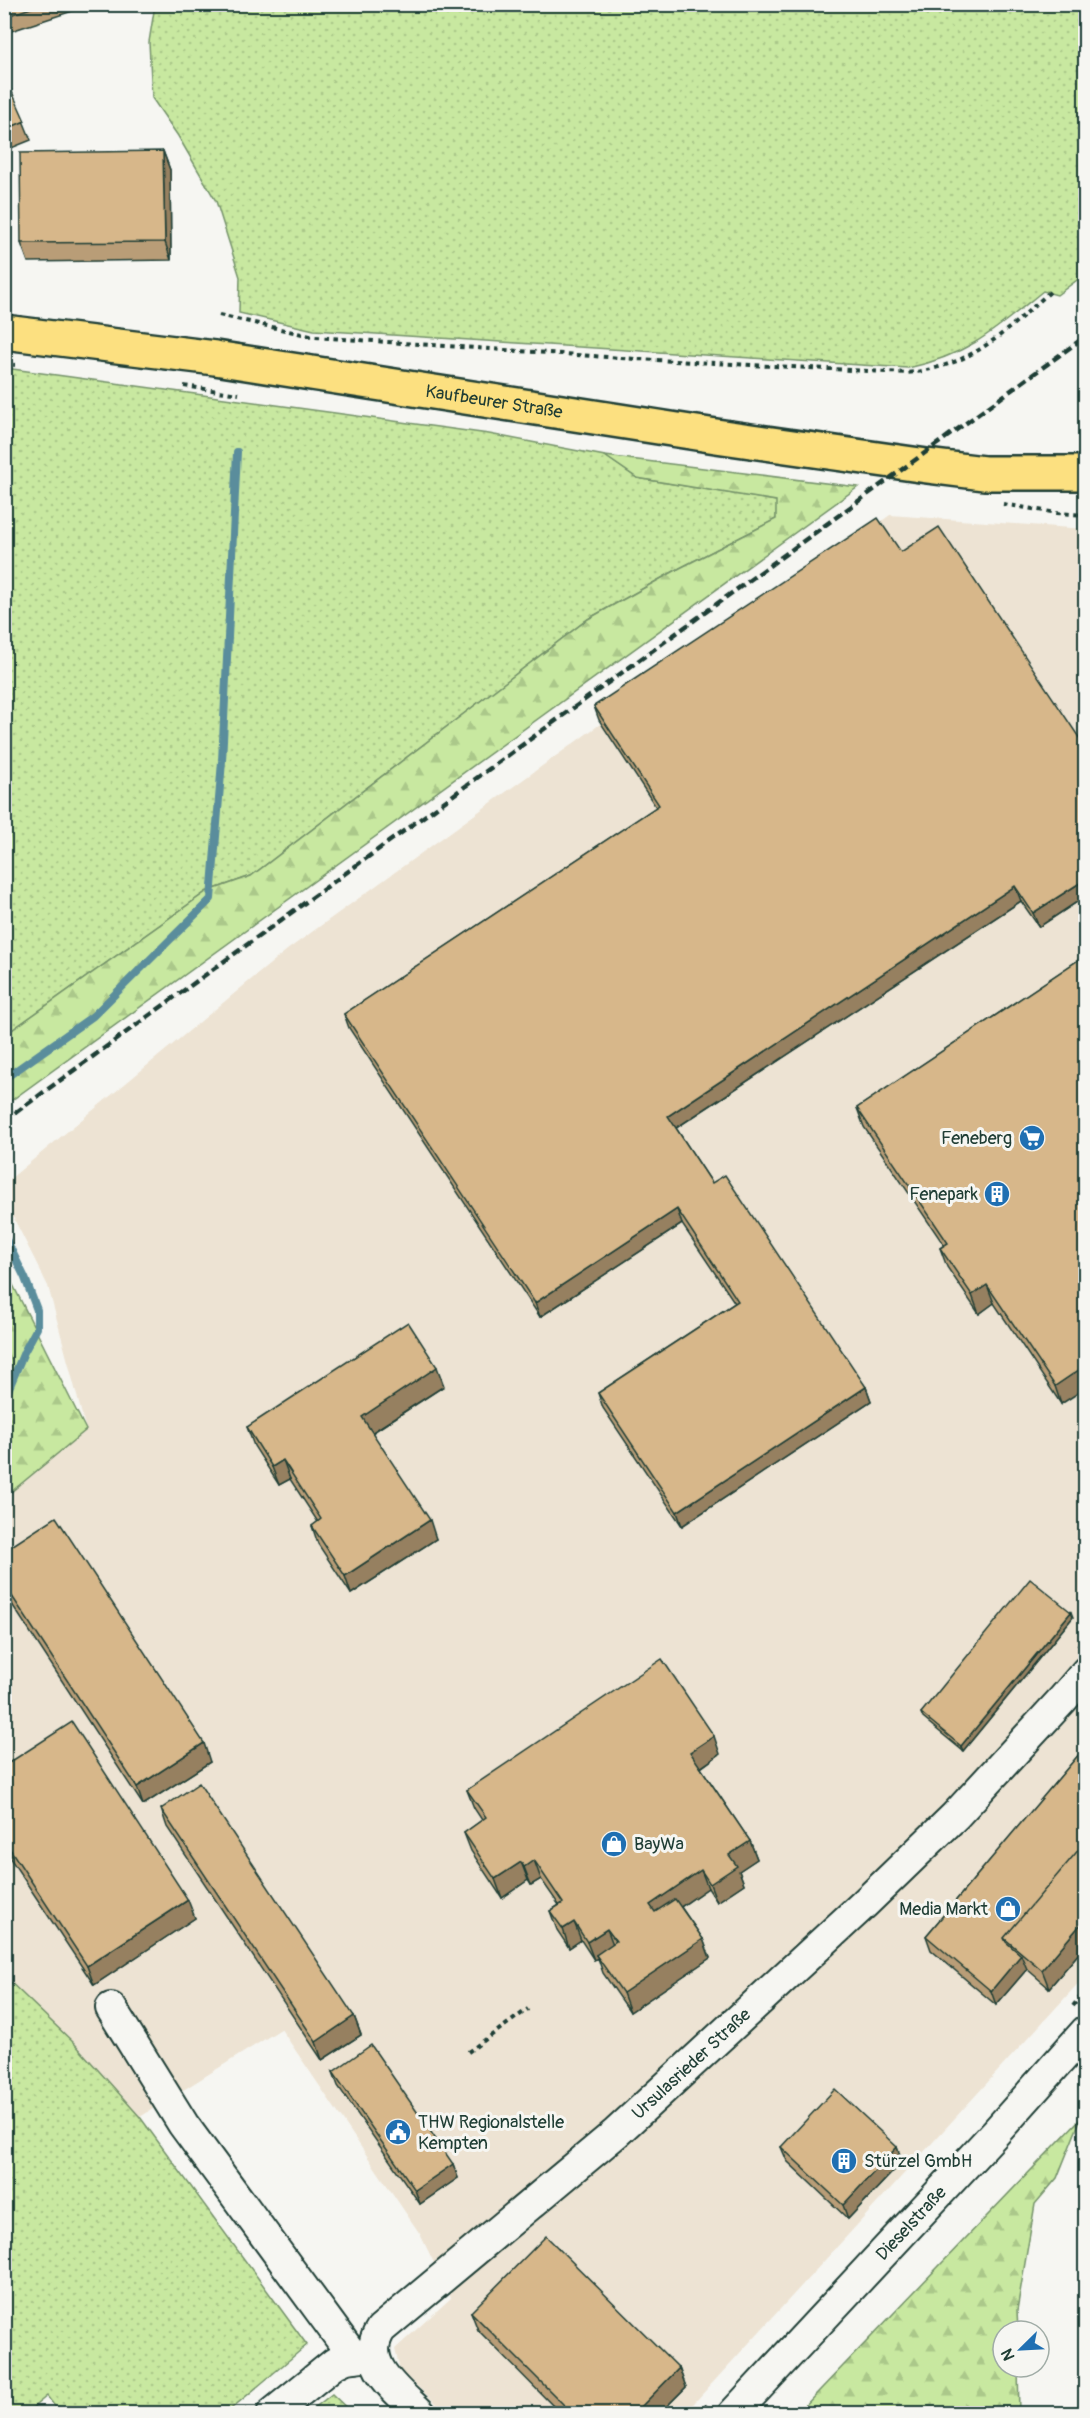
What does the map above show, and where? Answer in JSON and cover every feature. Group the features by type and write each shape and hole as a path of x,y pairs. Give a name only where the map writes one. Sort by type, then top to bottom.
{"main road":[{"name":"Kaufbeurer Straße","path":"4,332 215,358 716,436 984,473 1042,488 1086,493"},
{"name":"Kaufbeurer Straße","path":"984,473 1086,473"}],"street":[{"name":"Ursulasrieder Straße","path":"364,2356 381,2329 616,2133 864,1904 955,1816 1078,1663"},
{"path":"111,2008 183,2124 364,2356 421,2414"},
{"name":"Dieselstraße","path":"733,2414 996,2132 1086,2031"},
{"path":"260,2410 335,2363 364,2356"}],"path":[{"path":"219,315 315,338 636,359 907,373 931,370 955,362 990,344 1050,292"},
{"path":"1078,1663 1086,1638"},
{"path":"468,2052 528,2009"},
{"path":"239,2414 260,2410"}],"shaded area":[{"path":"890,515 1085,529 1085,1976 685,2413 447,2413 400,2371 395,2349 451,2298 420,2234 281,2029 140,2117 74,2043 5,1977 5,1497 86,1430 48,1286 5,1201 5,1183 287,950"}],"green space":[{"path":"155,5 1085,5 1085,274 1057,295 1043,291 996,329 965,348 929,363 908,368 314,330 239,313 240,277 216,201 178,136 152,98 149,42"},
{"path":"5,368 489,434 605,456 637,478 777,501 776,519 680,568 588,619 251,876 206,892 5,1035"},
{"path":"605,456 858,487 5,1105 5,1035 206,892 251,876 588,619 680,568 776,519 776,501 637,478"},
{"path":"5,1269 86,1430 4,1497"},
{"path":"5,1977 74,2043 140,2117 307,2345 226,2413 60,2413 47,2396 26,2413 5,2413"},
{"path":"1081,2118 1057,2178 1035,2204 1017,2319 991,2319 991,2379 1018,2379 1019,2413 798,2413"},
{"path":"332,2394 352,2413 308,2413"}],"building":[{"path":"4,4 43,4 4,17"},
{"path":"4,74 25,121 4,130"},
{"path":"163,151 165,242 21,243 20,153"},
{"path":"878,518 901,552 939,527 1086,748 1086,879 1033,913 1015,886 668,1116 712,1183 725,1175 866,1387 677,1512 598,1393 738,1301 677,1209 535,1303 344,1014 659,805 594,706"},
{"name":"Fenepark","path":"1086,955 1086,1365 1055,1386 987,1285 972,1295 940,1248 948,1243 857,1108"},
{"path":"408,1322 437,1367 362,1417 430,1520 345,1576 312,1526 321,1519 283,1460 272,1467 247,1427"},
{"path":"56,1517 204,1743 137,1787 4,1584 4,1551"},
{"path":"1030,1579 1071,1612 961,1746 921,1713"},
{"name":"BayWa","path":"662,1659 714,1736 690,1752 750,1841 729,1855 737,1866 710,1884 701,1870 650,1905 655,1912 675,1899 703,1939 623,1993 596,1955 616,1941 607,1929 587,1942 574,1922 563,1929 550,1911 563,1903 534,1860 524,1867 521,1862 495,1879 464,1833 486,1817 467,1790"},
{"path":"72,1722 188,1900 87,1966 4,1840 4,1766"},
{"name":"Media Markt","path":"1086,1746 1086,1841 1004,1938 1021,1955 991,1991 926,1936"},
{"path":"199,1783 354,2016 316,2042 161,1809"},
{"path":"1086,1841 1086,1918 1042,1970 1004,1938"},
{"name":"THW Regionalstelle Kempten","path":"371,2045 453,2164 415,2190 333,2072"},
{"name":"Stürzel GmbH","path":"835,2089 897,2147 843,2205 781,2147"},
{"path":"546,2236 679,2368 634,2414 573,2414 471,2312"}],"waterway":[{"path":"4,1079 93,1016 211,899 222,761 237,452"},
{"path":"4,1235 25,1278 37,1310 37,1328 24,1352 4,1400"}],"railway":[{"path":"4,1121 1086,336"}],"place":[{"name":"Feneberg","path":"1032,1138"},
{"name":"Fenepark","path":"997,1194"},
{"name":"BayWa","path":"614,1844"},
{"name":"Media Markt","path":"1008,1909"},
{"name":"THW Regionalstelle Kempten","path":"398,2132"},
{"name":"Stürzel GmbH","path":"844,2161"}]}
